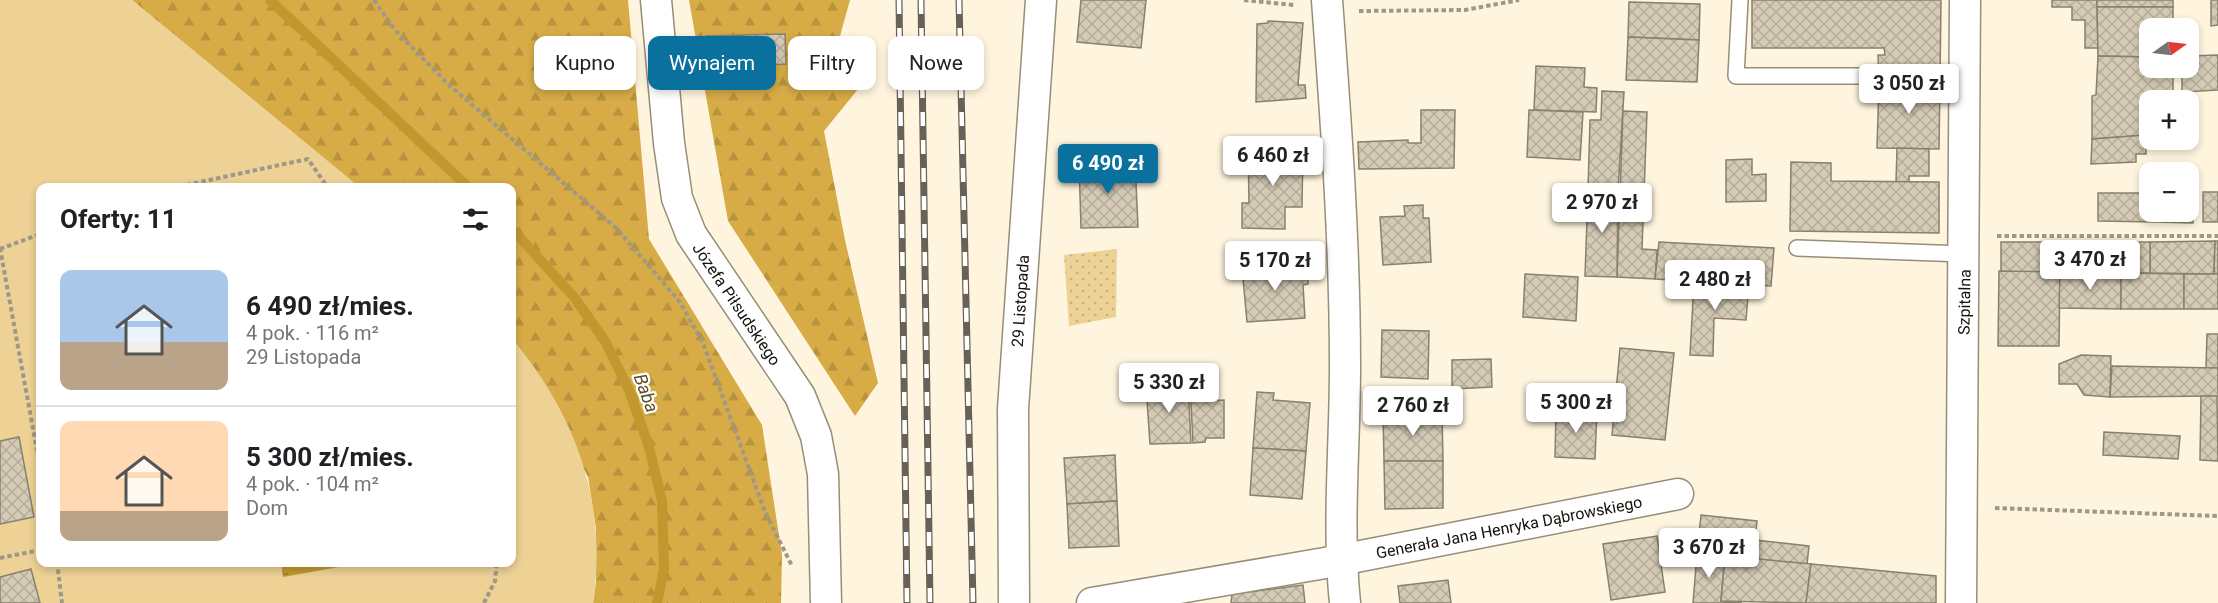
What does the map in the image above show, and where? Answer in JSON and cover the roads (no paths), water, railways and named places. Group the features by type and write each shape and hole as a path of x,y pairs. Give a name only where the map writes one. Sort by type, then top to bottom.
{"street":[{"name":"Józefa Piłsudskiego","path":"656,0 669,143 677,198 690,234 800,396 816,436 823,474 826,603"},
{"name":"29 Listopada","path":"1014,603 1013,409 1041,0"},
{"name":"Szpitalna","path":"1962,603 1965,0"},
{"path":"1339,7 1345,368 1340,560 1345,603"},
{"name":"Generała Jana Henryka Dąbrowskiego","path":"1092,603 1340,560 1678,494"}],"lane":[{"path":"1740,0 1736,76 1862,76"},
{"path":"1797,248 1964,254"}],"water":[{"path":"282,567 339,567 283,577"}],"waterway":[{"name":"Baba","path":"270,0 464,183"},
{"name":"Baba","path":"516,233 574,297 605,341 629,390 649,447 662,501 664,569 657,603"}],"railway":[{"path":"899,0 907,603"},
{"path":"921,0 930,603"},
{"path":"959,0 973,603"}]}
